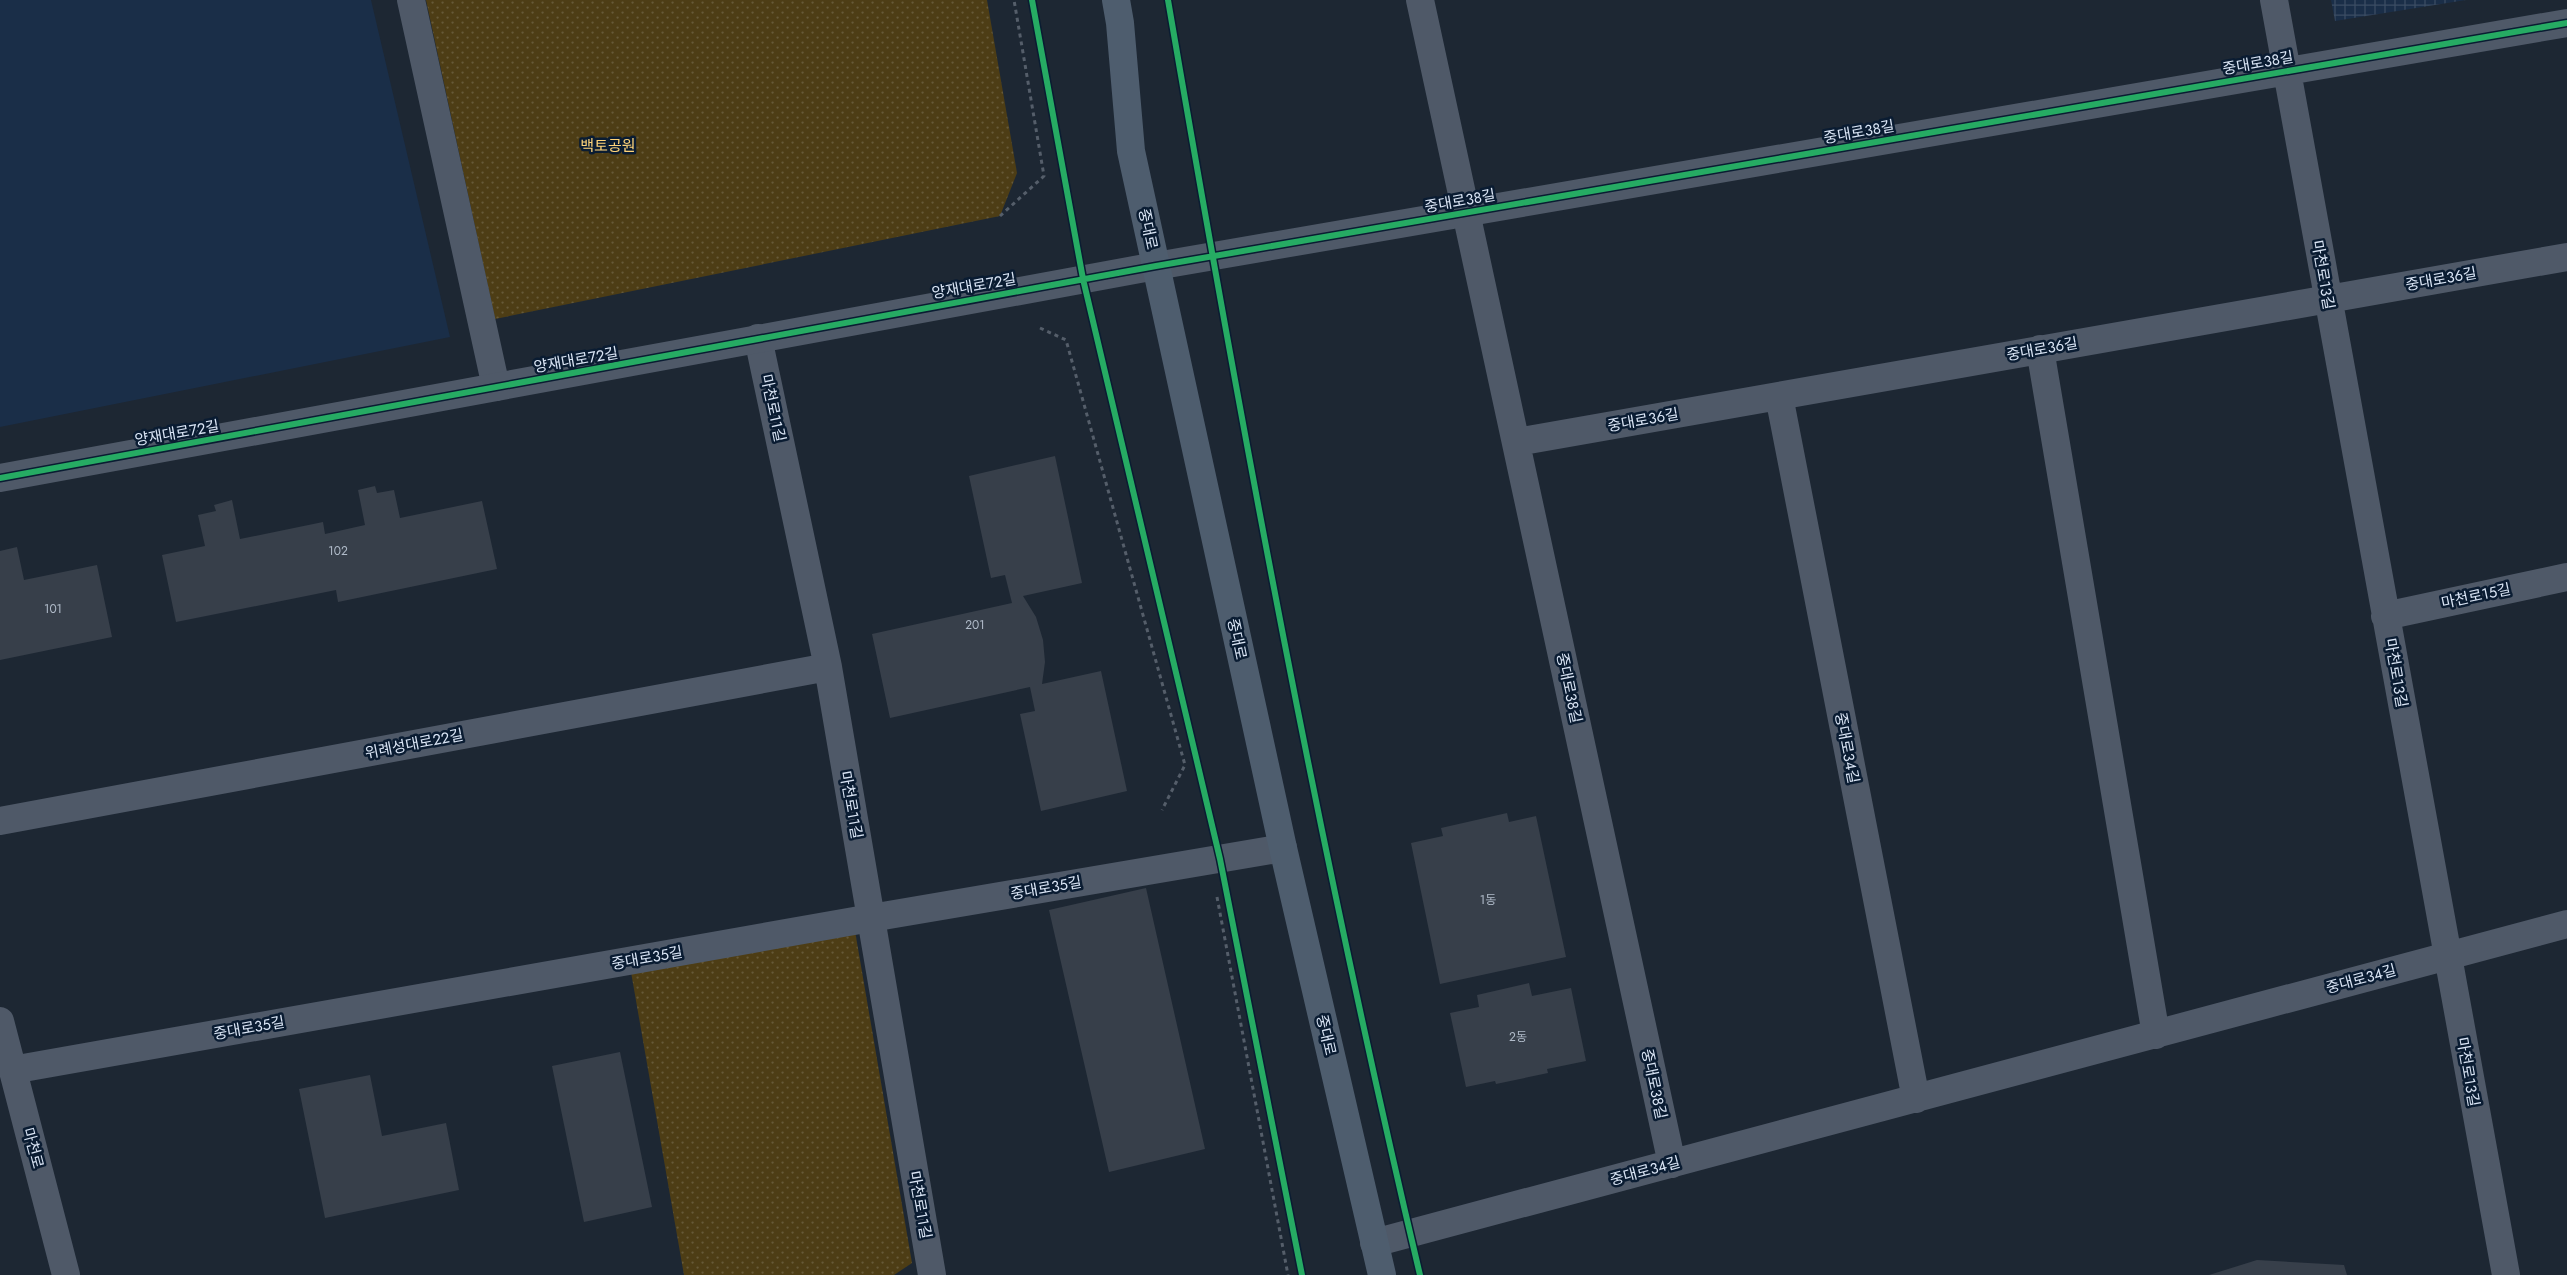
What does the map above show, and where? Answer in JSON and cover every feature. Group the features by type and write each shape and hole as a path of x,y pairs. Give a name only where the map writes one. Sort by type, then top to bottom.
{"main road":[{"name":"중대로","path":"1116,0 1120,23 1131,151 1283,848 1382,1275"}],"street":[{"path":"411,0 496,387"},
{"name":"중대로38길","path":"1420,0 1672,1164"},
{"name":"마천로13길","path":"2274,0 2285,72 2506,1275"},
{"name":"중대로38길","path":"1156,266 2567,23"},
{"name":"중대로36길","path":"1516,442 2567,257"},
{"name":"양재대로72길","path":"0,478 1156,266"},
{"name":"마천로11길","path":"758,338 828,667 932,1275"},
{"path":"2040,350 2156,1035"},
{"name":"중대로34길","path":"1779,396 1916,1099"},
{"name":"마천로15길","path":"2385,616 2567,576"},
{"name":"위례성대로22길","path":"0,822 828,667"},
{"name":"중대로35길","path":"12,1070 870,918 1283,848"},
{"name":"중대로34길","path":"1374,1243 2567,924"},
{"name":"마천로","path":"0,1021 66,1275"}],"path":[{"path":"1000,216 1044,176 1014,0"},
{"path":"1032,324 1066,340 1185,766 1162,810"},
{"path":"1216,888 1288,1275"}],"shaded area":[{"path":"0,0 371,0 450,337 0,427"},
{"path":"2331,0 2466,0 2335,21"}],"green space":[{"name":"백토공원","path":"426,0 987,0 1017,173 1000,216 495,319"},
{"path":"855,931 912,1263 894,1275 684,1275 631,972"}],"building":[{"path":"1055,456 1082,583 1023,596 1036,617 1043,640 1045,662 1042,684 1101,671 1127,791 1041,811 1020,714 1035,711 1030,687 890,718 872,634 1012,603 1005,575 991,578 969,476"},
{"path":"375,486 377,493 394,490 400,518 482,501 497,569 338,602 336,590 176,622 162,555 205,546 198,515 216,511 214,505 232,500 240,539 323,522 325,534 365,525 358,490"},
{"path":"17,547 24,580 97,565 112,637 0,660 0,551"},
{"path":"1507,813 1509,822 1536,816 1566,957 1440,984 1411,843 1443,836 1441,828"},
{"path":"1146,888 1205,1149 1109,1172 1049,910"},
{"path":"1529,983 1532,996 1571,988 1586,1061 1547,1069 1548,1073 1496,1084 1495,1081 1466,1087 1450,1013 1479,1007 1477,995"},
{"path":"620,1052 652,1207 584,1222 552,1066"},
{"path":"370,1075 382,1136 446,1123 459,1190 325,1218 299,1089"},
{"path":"2257,1260 2344,1265 2347,1275 2209,1275"}],"cycle path":[{"path":"1032,0 1083,279 1220,859 1302,1275"},
{"path":"1168,0 1253,480 1284,639 1349,958 1383,1117 1420,1275"},
{"path":"0,478 1156,266 2567,23"}]}
